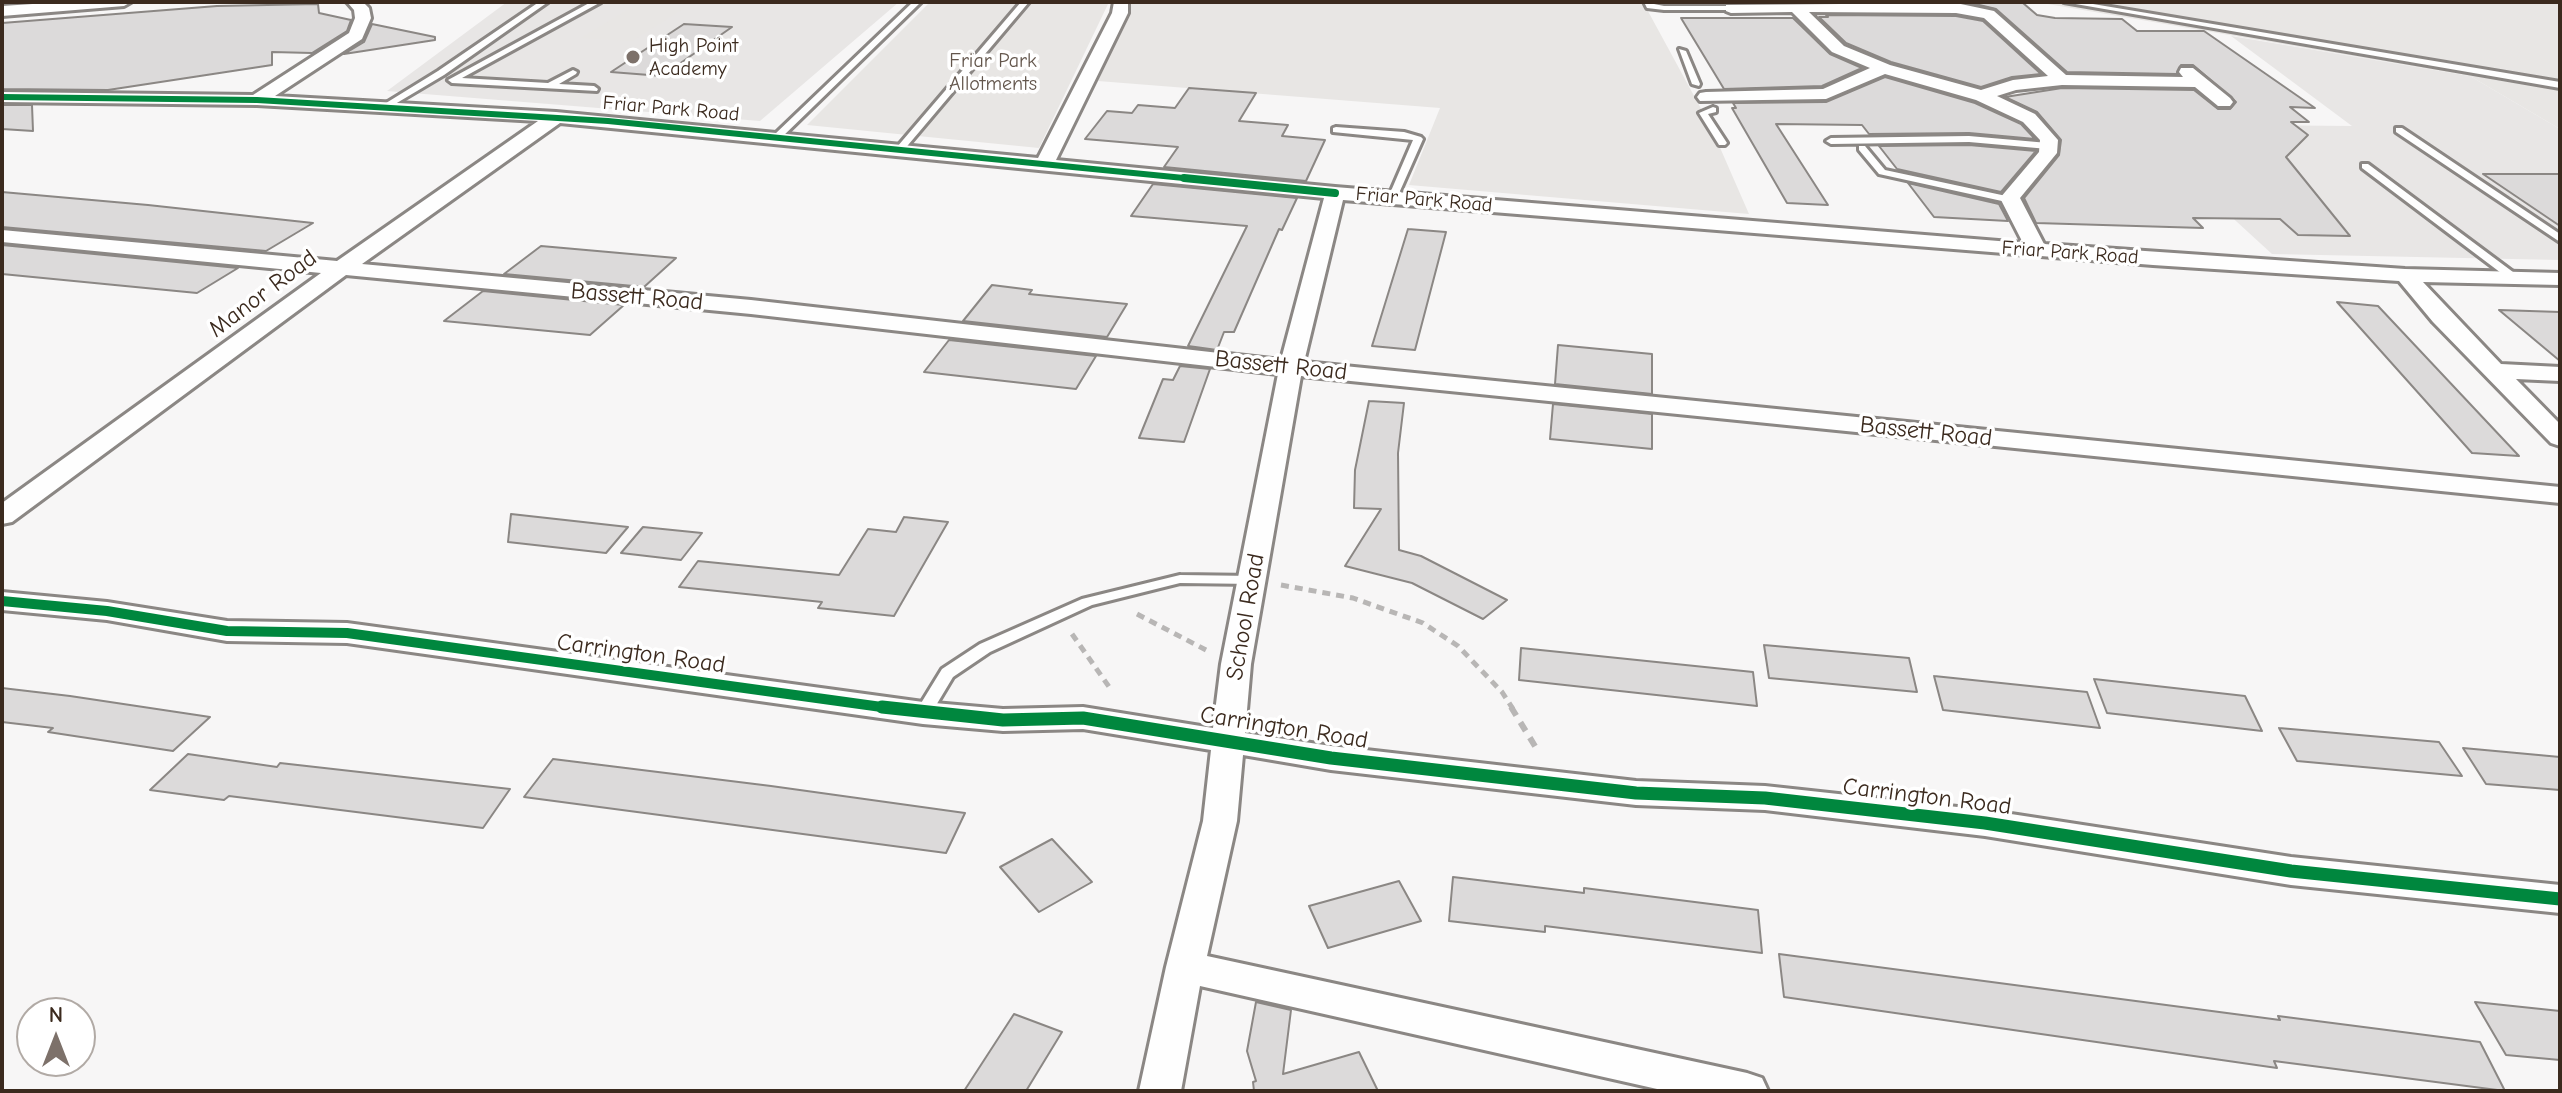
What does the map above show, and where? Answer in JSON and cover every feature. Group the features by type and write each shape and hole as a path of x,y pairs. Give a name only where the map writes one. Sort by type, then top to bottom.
{"street":[{"path":"2,11 124,2"},
{"path":"257,100 356,36 363,18 361,8 354,2"},
{"path":"1045,164 1120,13 1121,2"},
{"path":"1796,7 1838,49 1884,68 1982,96 2029,118 2042,130 2049,140 2048,153 2013,192 2011,200 2037,250"},
{"path":"1731,8 1956,8 1989,14 2062,80"},
{"path":"1705,97 1826,94 1884,68"},
{"path":"2183,69 2224,102"},
{"path":"1982,96 2013,85 2062,80 2199,82"},
{"name":"Friar Park Road","path":"2,97 257,100 556,117 1393,198 2037,250 2405,275 2560,279"},
{"name":"Manor Road","path":"2,516 339,270 556,117"},
{"name":"School Road","path":"1160,1091 1185,967 1220,821 1236,664 1291,368 1335,193"},
{"name":"Bassett Road","path":"2,236 751,307 1291,368 2560,495"},
{"path":"2405,275 2560,438"},
{"path":"2494,371 2560,374"},
{"name":"Carrington Road","path":"2,601 107,611 227,631 347,633 923,713 1003,720 1083,718 1125,722 1331,758 1636,793 1765,798 1985,823 2291,871 2560,899"},
{"path":"1185,967 1747,1091"}],"lane":[{"path":"382,108 544,2"},
{"path":"452,80 597,2"},
{"path":"777,137 917,2"},
{"path":"900,149 1025,2"},
{"path":"1648,2 1650,6 1664,8 1731,8"},
{"path":"2068,2 2560,85"},
{"path":"1682,51 1705,97 1703,113 1722,143"},
{"path":"550,86 573,72"},
{"path":"431,78 594,89"},
{"path":"1336,130 1404,135 1418,139 1393,198"},
{"path":"2399,130 2560,239"},
{"path":"1831,141 1969,139 2048,146"},
{"path":"1862,148 1882,172 2011,200"},
{"path":"2365,166 2513,277"},
{"path":"923,713 947,673 985,648 1059,613 1180,579 1254,580"}],"path":[{"path":"1254,580 1353,598 1423,623 1458,646 1502,692 1557,782"},
{"path":"1119,594 1125,608 1236,664"},
{"path":"1059,613 1108,691 1133,696 1125,722"}],"shaded area":[{"name":"High Point Academy","path":"507,2 899,2 760,121 387,91"},
{"path":"2231,36 2470,76 2560,129 2560,260 2272,254 2130,124 2352,126"}],"green space":[{"name":"Friar Park Allotments","path":"930,2 1109,2 1039,148 807,125"},
{"path":"1127,2 1643,2 1711,127 1749,214 1409,185 1440,108 1098,81"},
{"path":"2036,2 2560,2 2560,129 2470,76"},
{"path":"637,4 686,7 632,41 581,38"}],"building":[{"path":"1971,3 2023,3 2037,15 2055,18 2122,19 2137,31 2204,31 2315,108 2290,107 2309,122 2291,122 2308,135 2286,157 2350,236 2298,235 2280,219 2193,218 2203,228 2036,223 2024,198 2059,155 2061,140 2037,112 2005,97 2062,88 2194,90 2218,109 2230,109 2236,102 2193,65 2181,65 2177,74 2067,72 1996,9"},
{"path":"318,4 319,13 351,20 347,31 312,53 272,52 272,65 108,90 2,89 2,23 217,6"},
{"path":"1826,15 1956,16 1983,21 2041,74 2012,77 1981,87 1891,62 1846,43 1819,17 1828,17"},
{"path":"1681,18 1793,18 1830,54 1862,68 1822,86 1724,89"},
{"path":"372,24 435,37 435,40 344,54 364,42"},
{"path":"684,24 732,27 662,76 611,72"},
{"path":"1885,77 1975,103 2021,124 2035,139 1969,133 1869,134 1862,125 1776,124 1828,205 1787,203 1732,108 1736,108 1733,103 1826,102"},
{"path":"1189,88 1256,93 1239,121 1288,125 1282,136 1325,140 1306,181 1164,167 1178,147 1085,139 1107,111 1132,113 1138,105 1175,108"},
{"path":"2,105 32,105 33,131 2,129"},
{"path":"1969,145 2036,151 2001,192 1897,169 1879,146"},
{"path":"2483,174 2560,174 2560,226"},
{"path":"1908,183 1999,204 2008,221 1934,217"},
{"path":"1153,184 1297,198 1282,230 1279,229 1234,332 1224,332 1217,350 1188,346 1247,226 1131,216"},
{"path":"2,192 313,223 266,251 2,227"},
{"path":"1408,229 1446,232 1415,350 1372,346"},
{"path":"2,245 238,268 197,293 2,274"},
{"path":"541,246 676,258 644,287 504,274"},
{"path":"992,285 1032,290 1029,294 1127,304 1107,337 963,321"},
{"path":"483,291 624,305 590,335 444,321"},
{"path":"2337,302 2378,306 2519,456 2472,453"},
{"path":"2499,310 2560,312 2560,361"},
{"path":"949,340 1096,356 1076,389 924,372"},
{"path":"1558,345 1652,354 1652,394 1555,384"},
{"path":"1180,366 1210,369 1184,442 1139,438 1163,379 1173,380"},
{"path":"1369,401 1404,403 1398,453 1399,550 1421,556 1507,600 1483,619 1412,583 1345,566 1381,509 1354,508 1355,470"},
{"path":"1553,404 1652,414 1652,449 1550,439"},
{"path":"511,514 628,527 606,553 508,542"},
{"path":"904,517 948,522 894,616 818,608 822,602 679,587 698,561 839,575 868,529 896,532"},
{"path":"643,527 702,533 681,560 621,553"},
{"path":"1764,645 1909,658 1917,692 1769,678"},
{"path":"1521,648 1753,672 1757,706 1519,680"},
{"path":"1934,676 2087,692 2100,728 1943,710"},
{"path":"2094,679 2245,696 2262,731 2107,713"},
{"path":"2,688 210,717 173,751 48,732 53,728 2,722"},
{"path":"2279,728 2439,742 2462,776 2297,761"},
{"path":"2463,748 2560,757 2560,790 2486,784"},
{"path":"188,754 277,767 280,763 510,789 483,828 229,796 224,800 150,790"},
{"path":"553,759 965,813 946,853 524,797"},
{"path":"1052,839 1092,882 1039,912 1000,867"},
{"path":"1453,877 1584,893 1584,888 1758,910 1762,953 1545,926 1545,932 1449,921"},
{"path":"1399,881 1421,921 1328,948 1309,906"},
{"path":"1779,954 2280,1020 2278,1016 2480,1042 2505,1091 2274,1061 2277,1068 1784,997"},
{"path":"1256,1002 1291,1010 1283,1074 1359,1052 1378,1091 1254,1091 1253,1082 1256,1081 1247,1051"},
{"path":"2475,1002 2560,1011 2560,1060 2506,1055"},
{"path":"1014,1014 1062,1032 1026,1091 964,1091"}],"cycle path":[{"path":"2,97 257,100 608,121 1335,193"},
{"path":"2,601 107,611 227,631 347,633 923,713 1003,720 1083,718 1331,758 1636,793 1765,798 1985,823 2291,871 2560,899"}],"place":[{"name":"High Point Academy","path":"633,57"}]}
